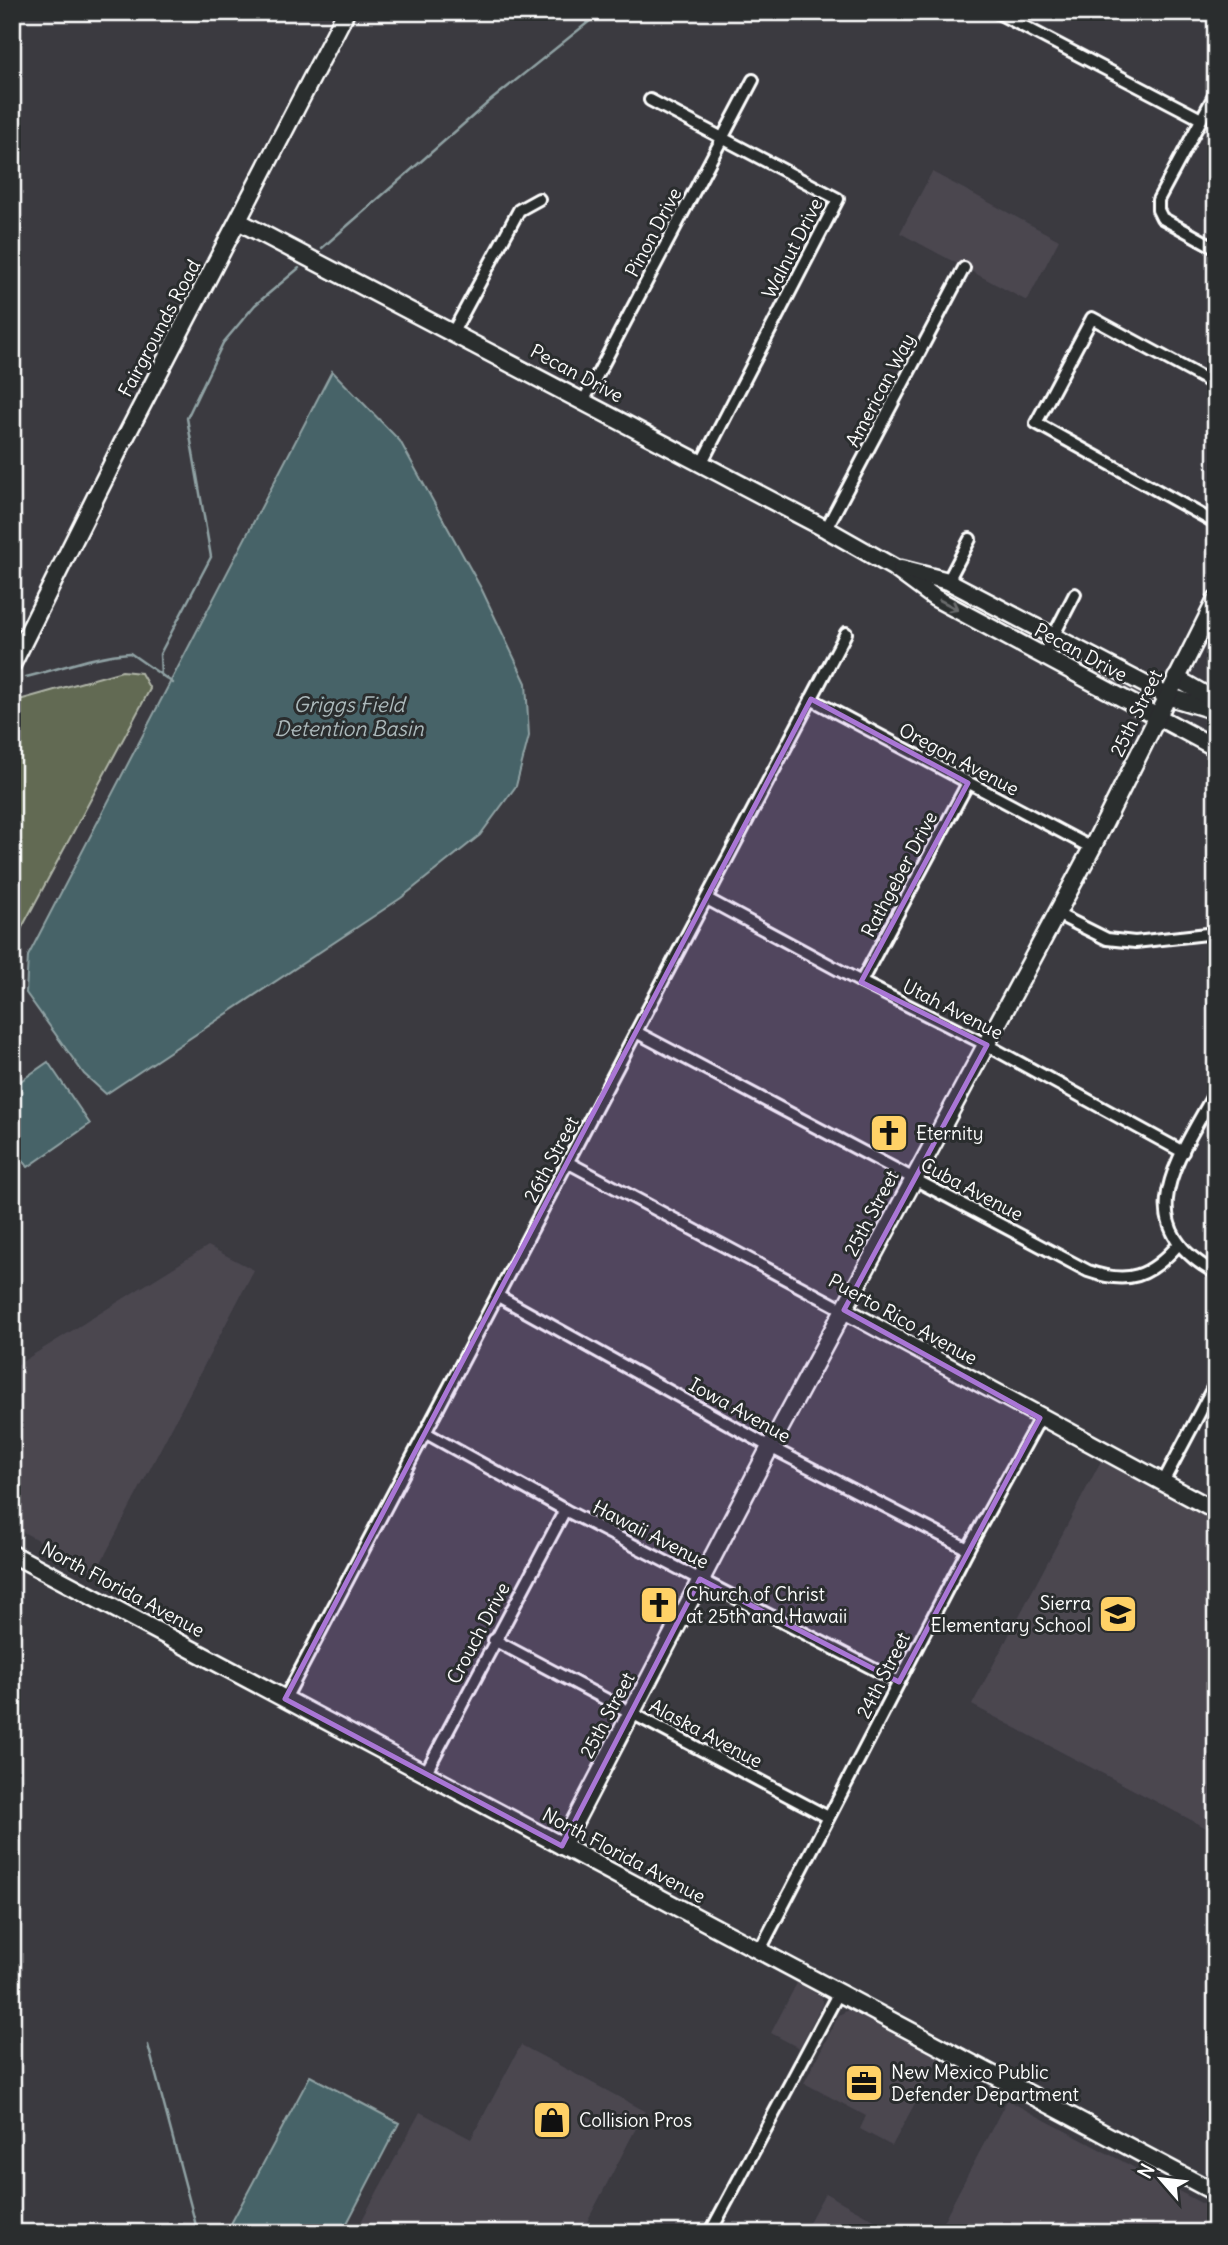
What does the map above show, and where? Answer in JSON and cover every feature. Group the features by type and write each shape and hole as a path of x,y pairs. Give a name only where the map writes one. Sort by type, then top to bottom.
{"main road":[{"name":"Fairgrounds Road","path":"12,665 125,436 240,222 346,12"},
{"name":"Pecan Drive","path":"240,222 826,529 893,567 935,598 1216,748"},
{"name":"Pecan Drive","path":"893,567 948,581 1167,696 1216,711"},
{"name":"25th Street","path":"562,1846 770,1447 1092,848 1216,600"},
{"path":"1176,678 1216,701"},
{"name":"Puerto Rico Avenue","path":"844,1310 1216,1511"},
{"name":"North Florida Avenue","path":"12,1554 1216,2193"}],"street":[{"path":"996,12 1201,119"},
{"name":"Pinon Drive","path":"584,400 753,80"},
{"path":"1216,92 1158,200 1158,210 1163,218 1216,248"},
{"name":"Walnut Drive","path":"650,100 838,199 701,464"},
{"path":"453,332 519,210 539,199"},
{"name":"American Way","path":"826,529 964,268"},
{"path":"1216,385 1092,318 1036,423 1216,523"},
{"path":"948,581 970,539"},
{"path":"1043,656 1075,594"},
{"name":"26th Street","path":"285,1699 846,633"},
{"name":"Oregon Avenue","path":"811,699 1092,848"},
{"name":"Rathgeber Drive","path":"862,982 968,783"},
{"name":"Utah Avenue","path":"707,899 987,1045 1182,1152"},
{"path":"1057,914 1107,939 1135,942 1216,933"},
{"name":"Cuba Avenue","path":"636,1032 1088,1271 1113,1279 1141,1275 1162,1264 1178,1245"},
{"path":"1216,1090 1182,1152 1166,1193 1167,1222 1178,1245 1216,1273"},
{"name":"Puerto Rico Avenue","path":"569,1163 844,1310"},
{"name":"Iowa Avenue","path":"498,1297 770,1447 968,1549"},
{"path":"1162,1484 1216,1381"},
{"name":"24th Street","path":"760,1950 968,1549 1040,1418"},
{"name":"Hawaii Avenue","path":"426,1433 565,1510 899,1682"},
{"name":"Crouch Drive","path":"425,1774 565,1510"},
{"name":"Alaska Avenue","path":"494,1640 828,1817"},
{"path":"709,2233 839,1992"}],"highlighted area":[{"path":"811,699 968,783 861,982 987,1045 844,1310 1040,1418 899,1682 700,1579 562,1846 285,1699"}],"shaded area":[{"path":"932,172 1059,240 1027,301 900,233"},
{"path":"208,1246 254,1270 96,1572 12,1526 12,1368"},
{"name":"Sierra Elementary School","path":"1101,1461 1216,1522 1216,1833 972,1705"},
{"path":"797,1983 822,1997 822,2004 799,2048 771,2033"},
{"path":"848,2010 939,2058 892,2146 860,2129 866,2116 804,2083 839,2015"},
{"path":"521,2045 645,2111 581,2233 355,2233 420,2112 471,2139"},
{"path":"1007,2100 1216,2211 1216,2233 937,2233"},
{"path":"825,2193 898,2233 803,2233"}],"green space":[{"path":"122,671 141,673 150,689 12,946 12,702"}],"water":[{"name":"Griggs Field Detention Basin","path":"332,371 400,441 482,590 526,683 529,736 516,786 480,835 401,898 106,1094 84,1074 26,993 28,956"},
{"path":"48,1062 90,1124 28,1167 12,1144 12,1087"},
{"path":"310,2076 399,2123 342,2233 226,2233"}],"waterway":[{"path":"322,248 490,101 601,12"},
{"path":"161,676 160,654 211,557 187,418 223,343 255,305 299,268"},
{"path":"26,677 91,659 130,653 173,683"},
{"path":"148,2045 198,2233"},
{"path":"12,2232 33,2233"}],"place":[{"name":"Eternity","path":"889,1133"},
{"name":"Church of Christ at 25th and Hawaii","path":"659,1605"},
{"name":"Sierra Elementary School","path":"1118,1614"},
{"name":"New Mexico Public Defender Department","path":"864,2083"},
{"name":"Collision Pros","path":"552,2120"}]}
